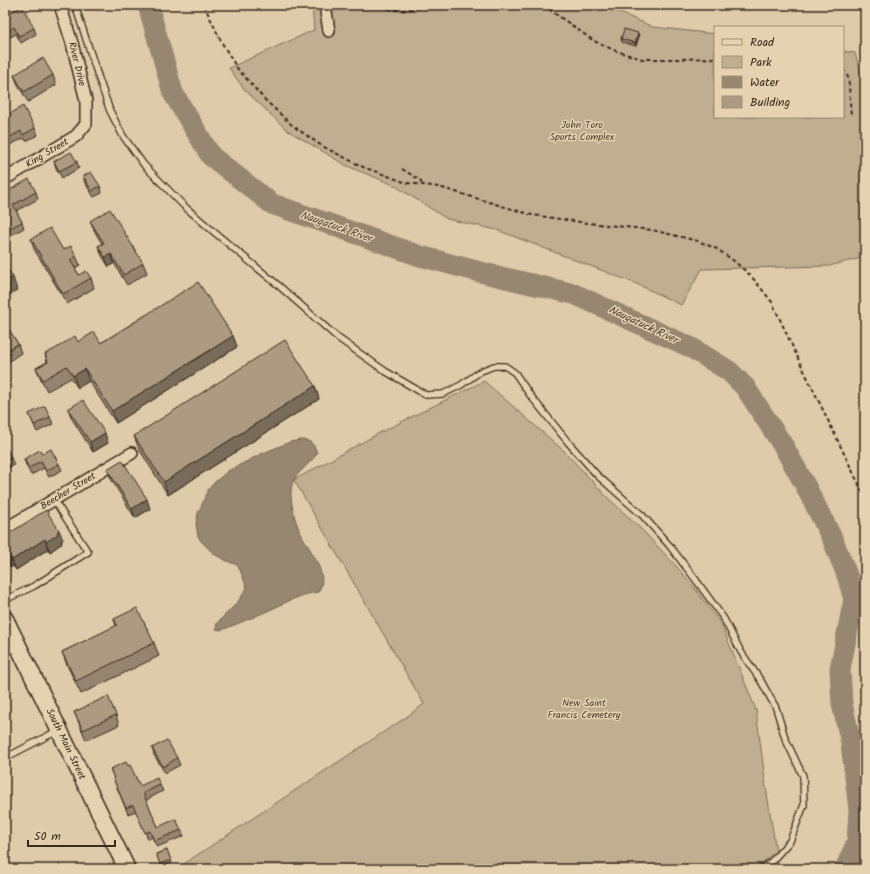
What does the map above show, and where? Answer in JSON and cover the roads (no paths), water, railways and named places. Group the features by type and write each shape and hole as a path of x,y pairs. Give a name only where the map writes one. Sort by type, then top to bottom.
{"main road":[{"name":"South Main Street","path":"5,619 11,649 59,730 127,869"}],"street":[{"name":"River Drive","path":"60,5 72,43 86,101 86,124"},
{"path":"325,5 329,31"},
{"name":"King Street","path":"5,179 76,136 86,124"},
{"name":"Beecher Street","path":"5,529 132,453"}],"lane":[{"path":"76,5 110,111 123,136 144,165 184,206 338,338 385,371 426,395 443,394 461,385 481,371 494,366 505,366 515,373 530,395 597,475 643,516 669,545 724,619 741,652 776,708 785,738 803,776 804,805 790,841 772,861 761,869"},
{"path":"5,600 34,586 88,552 54,500"},
{"path":"5,758 59,730"}],"water":[{"path":"301,440 312,443 317,453 294,479 291,488 291,501 298,527 316,559 322,577 318,592 306,594 222,630 216,629 217,623 237,603 247,588 237,565 214,554 198,536 196,524 198,513 208,490 228,471 261,454 290,442"}],"waterway":[{"name":"Naugatuck River","path":"148,5 173,93 211,156 272,204 420,256 574,294 690,347 729,371 745,387 784,447 804,483 832,538 847,575 854,599 840,669 842,704 851,743 859,810 857,842 845,869"}],"park label":[{"name":"John Toro Sports Complex","path":"582,130"},
{"name":"New Saint Francis Cemetery","path":"584,708"}]}
